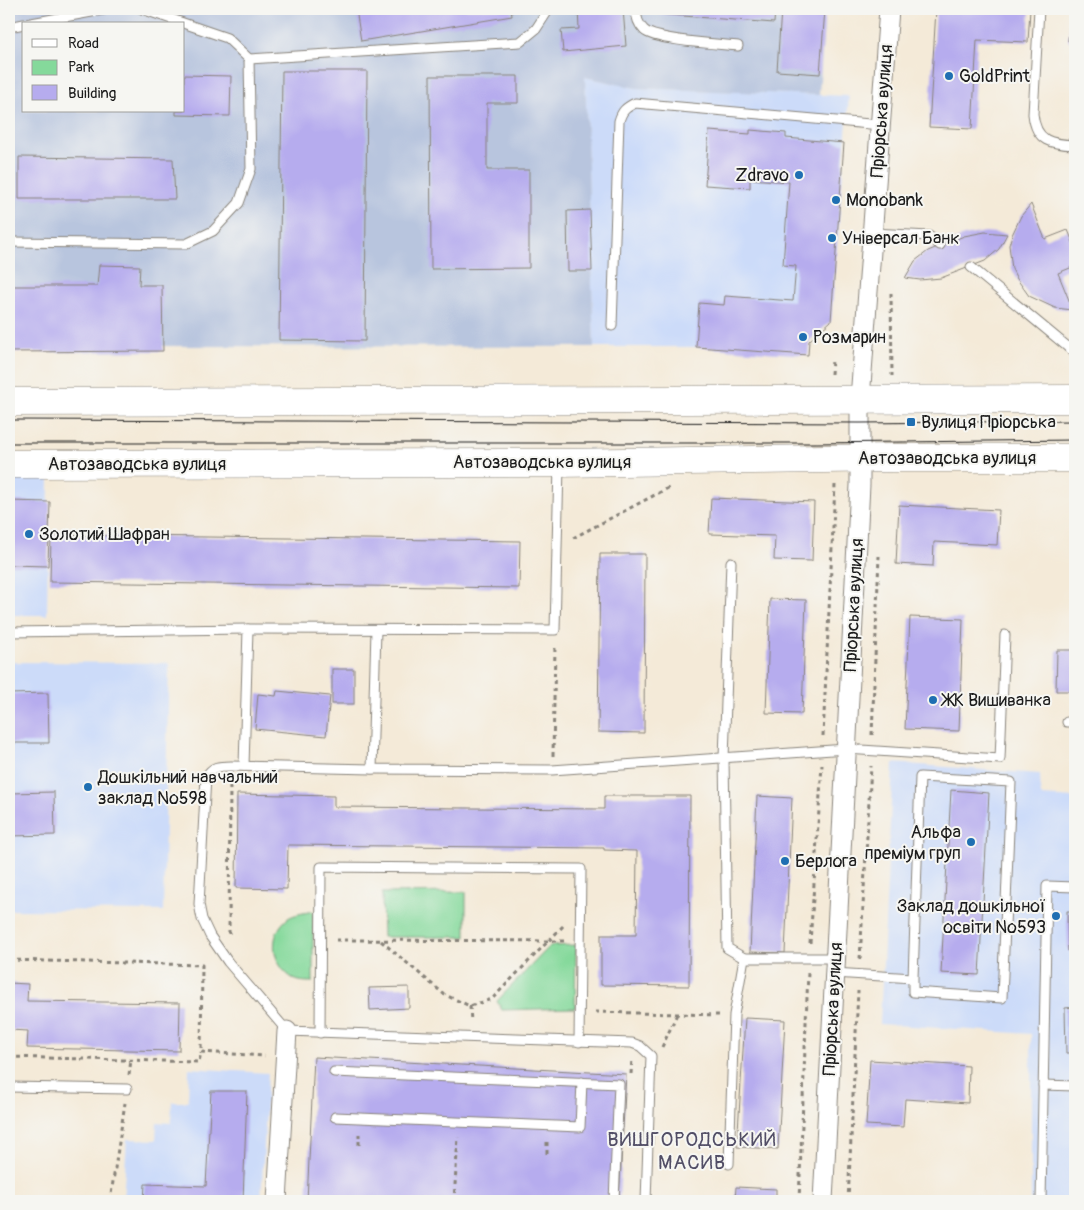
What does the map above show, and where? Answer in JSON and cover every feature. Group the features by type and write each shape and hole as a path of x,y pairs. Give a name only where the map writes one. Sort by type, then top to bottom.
{"main road":[{"path":"9,402 1075,399"},
{"name":"Автозаводська вулиця","path":"9,464 559,463 1075,458"}],"street":[{"name":"Пріорська вулиця","path":"823,1201 860,459 860,399 889,9"},
{"path":"277,1201 287,1031"}],"lane":[{"path":"36,22 108,9"},
{"path":"142,9 180,22"},
{"path":"249,59 520,42 536,29 549,9"},
{"path":"636,9 636,18 644,30 654,34 669,38 738,46"},
{"path":"1039,9 1033,114 1034,127 1048,141 1059,145 1075,145"},
{"path":"9,242 186,244 213,230 239,203 251,169 249,59 227,38 185,24"},
{"path":"9,27 22,25"},
{"path":"612,326 619,121 622,112 627,107 634,104 881,125"},
{"path":"873,233 929,236 940,245"},
{"path":"971,267 1075,353"},
{"path":"9,632 248,629 555,630 559,463"},
{"path":"731,562 724,758 727,948 744,958 809,958 835,965 859,975 913,978"},
{"path":"244,766 248,629"},
{"path":"372,769 376,630"},
{"path":"646,1201 652,1056 640,1046 632,1044 287,1031 228,962 210,936 202,919 199,904 206,777 210,770 217,766 244,766 552,770 846,749 1000,759 1005,634"},
{"path":"920,778 1011,782 1002,998 913,992 913,978 920,778"},
{"path":"320,1033 321,867 581,869 579,1042"},
{"path":"1041,1201 1047,886 1075,887"},
{"path":"729,1164 734,1015 744,958"},
{"path":"334,1072 619,1084 614,1201"},
{"path":"335,1117 580,1127 582,1082"},
{"path":"1043,1085 1075,1086"},
{"path":"9,1087 127,1089"}],"path":[{"path":"799,1201 809,958 823,750 834,485"},
{"path":"557,546 671,486"},
{"path":"848,1201 872,750 880,549"},
{"path":"552,770 555,630"},
{"path":"228,962 231,766"},
{"path":"381,941 445,995 470,1006 492,999 580,909"},
{"path":"321,940 580,941"},
{"path":"9,960 202,965 201,1052 199,1062 9,1057"},
{"path":"580,1012 734,1015"},
{"path":"650,1073 677,1014"},
{"path":"201,1052 285,1057"},
{"path":"110,1201 127,1089"},
{"path":"454,1201 458,1122"}],"shaded area":[{"path":"9,9 825,9 819,95 636,88 585,77 594,347 163,346 163,351 9,352"},
{"path":"585,77 636,88 849,96 831,321 809,341 808,355 696,347 594,347"},
{"path":"9,478 49,479 47,615 9,615"},
{"name":"Дошкільний навчальний заклад №598","path":"9,662 169,663 163,911 9,910"},
{"path":"893,763 1040,774 1041,796 1075,798 1075,1201 1031,1201 1031,1034 880,1024"},
{"path":"189,1068 268,1073 261,1201 123,1201 127,1139 156,1140 157,1122 171,1123 172,1102 188,1102"}],"green space":[{"path":"466,892 466,937 383,937 382,893"},
{"path":"313,911 313,982 301,981 294,979 281,967 277,959 275,942 281,926 287,919"},
{"path":"576,945 575,1008 502,1010 497,1001 550,946"}],"building":[{"path":"356,9 511,9 512,16 361,41"},
{"path":"578,9 623,9 626,46 563,52 561,30 579,29"},
{"path":"657,9 775,9 774,23 657,14"},
{"path":"781,9 825,9 820,74 777,71"},
{"path":"936,9 1030,9 1028,42 977,40 972,129 929,127"},
{"path":"1071,9 1075,9 1075,42 1068,41"},
{"path":"282,71 367,71 365,341 279,340"},
{"path":"185,75 231,76 230,116 176,115 176,112 185,112"},
{"path":"430,76 518,76 518,103 487,103 487,170 529,170 529,268 431,269"},
{"path":"750,130 786,133 786,138 844,143 831,321 809,341 808,355 696,347 699,303 724,305 725,296 793,301 796,266 783,265 789,182 750,179 750,188 705,185 709,131 750,134"},
{"path":"19,157 173,159 175,199 19,199"},
{"path":"1031,204 1045,239 1068,230 1075,247 1075,266 1058,273 1073,310 1055,308 1029,296 1012,269 1009,245 1021,216"},
{"path":"590,210 592,271 568,271 567,211"},
{"path":"985,232 1007,234 999,249 985,261 941,278 920,280 905,278 915,261 928,251 964,236"},
{"path":"99,265 140,266 139,285 162,285 163,351 9,352 9,286 97,286"},
{"path":"711,498 814,502 812,561 774,560 775,536 709,534"},
{"name":"Золотий Шафран","path":"9,501 50,502 48,566 9,565"},
{"path":"899,505 999,510 997,545 934,542 933,566 896,564"},
{"path":"51,535 520,541 519,588 50,582"},
{"path":"600,554 645,554 644,733 598,732"},
{"path":"770,599 806,600 802,714 766,713"},
{"name":"ЖК Вишиванка","path":"910,617 963,619 959,731 905,729"},
{"path":"1057,650 1075,650 1075,691 1056,691"},
{"path":"332,669 354,669 354,704 332,704"},
{"path":"277,691 330,696 326,736 255,729 258,694 276,696"},
{"path":"48,693 49,743 9,743 9,694"},
{"path":"951,790 989,793 979,975 941,973"},
{"path":"54,792 55,835 9,836 9,793"},
{"path":"237,794 334,796 334,807 604,809 604,796 690,796 689,986 601,985 601,935 636,935 637,851 604,850 604,848 288,845 287,889 236,888"},
{"path":"757,796 792,798 785,953 750,952"},
{"path":"1067,911 1075,911 1075,951 1068,951"},
{"path":"9,983 28,984 27,1001 180,1003 179,1051 27,1048 28,1031 9,1030"},
{"path":"409,987 409,1008 370,1010 369,988"},
{"path":"1075,1007 1075,1053 1066,1053 1065,1008"},
{"path":"745,1018 785,1020 778,1149 737,1147"},
{"path":"314,1057 626,1074 619,1201 307,1201"},
{"path":"870,1060 969,1066 968,1103 905,1099 903,1127 866,1125"},
{"path":"211,1091 247,1091 243,1201 144,1201 145,1184 206,1186"},
{"path":"736,1187 776,1189 776,1201 735,1201"},
{"path":"857,1198 904,1200 904,1201 857,1201"}],"tram line":[{"path":"9,420 860,423 1075,421"},
{"path":"9,443 813,443 1075,440"}],"place":[{"name":"GoldPrint","path":"949,76"},
{"name":"Zdravo","path":"799,175"},
{"name":"Monobank","path":"836,200"},
{"name":"Універсал Банк","path":"832,238"},
{"name":"Розмарин","path":"803,337"},
{"name":"Вулиця Пріорська","path":"911,422"},
{"name":"Золотий Шафран","path":"29,534"},
{"name":"ЖК Вишиванка","path":"933,700"},
{"name":"Дошкільний навчальний заклад №598","path":"88,787"},
{"name":"Альфа преміум груп","path":"971,842"},
{"name":"Берлога","path":"785,861"},
{"name":"Заклад дошкільної освіти №593","path":"1056,916"}],"district":[{"name":"ВИШГОРОДСЬКИЙ МАСИВ","path":"692,1150"}]}
